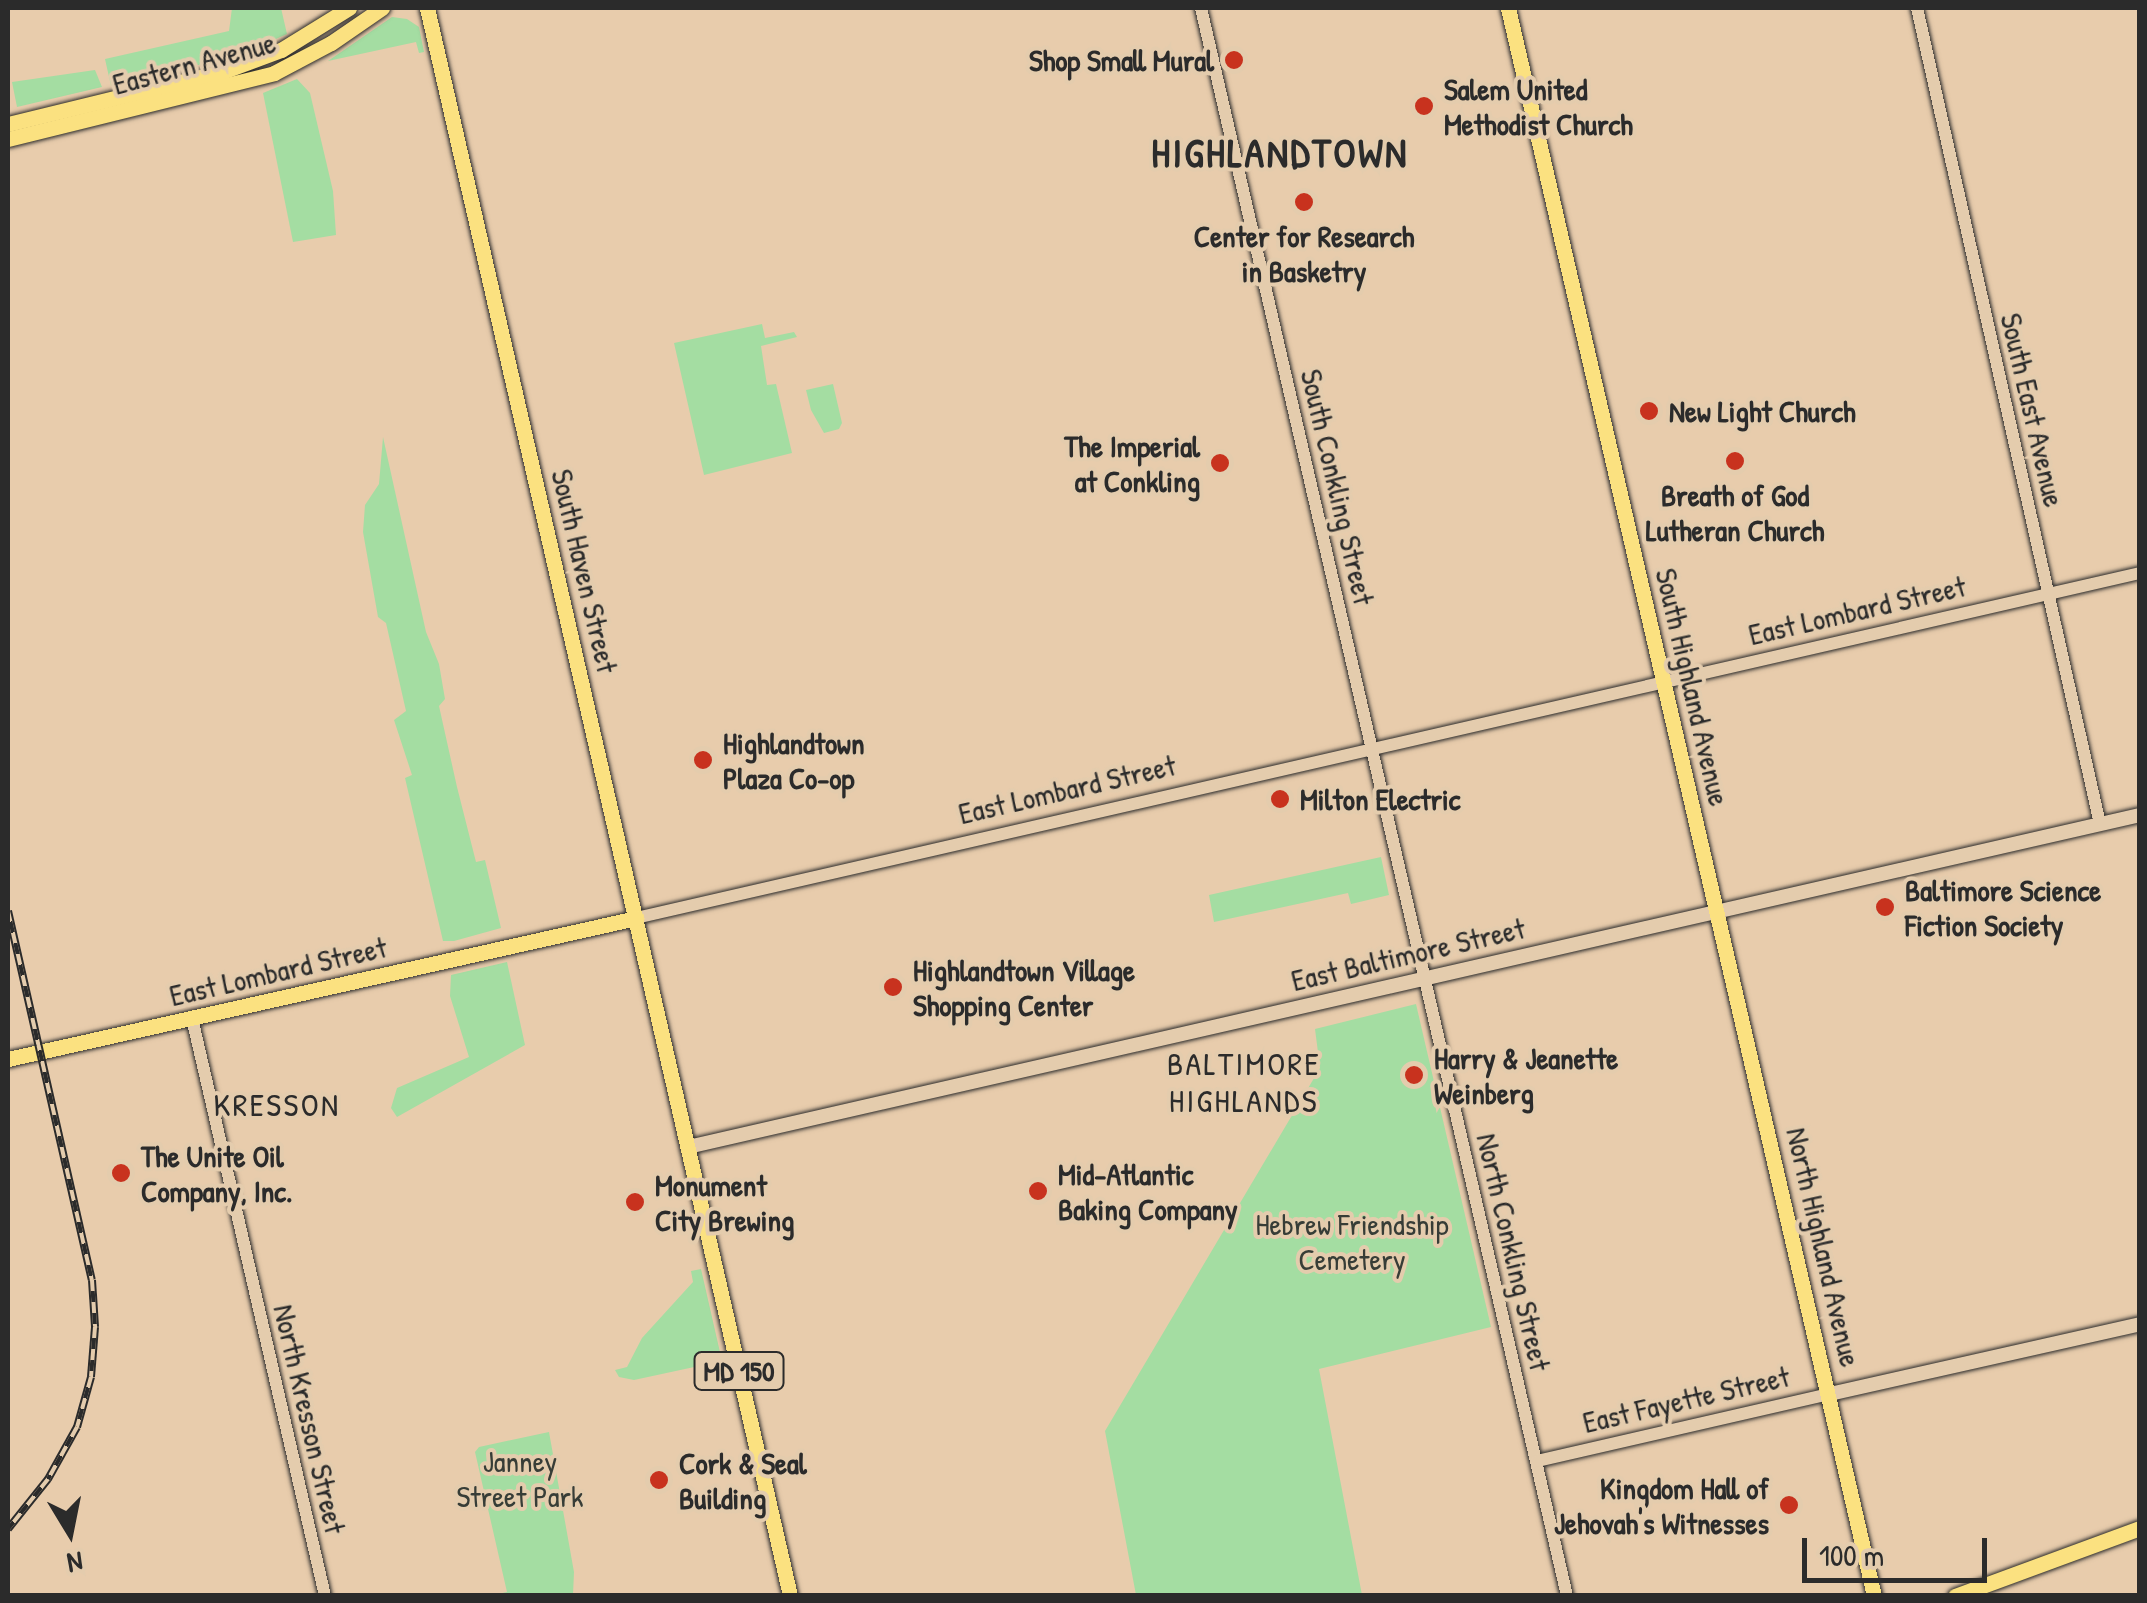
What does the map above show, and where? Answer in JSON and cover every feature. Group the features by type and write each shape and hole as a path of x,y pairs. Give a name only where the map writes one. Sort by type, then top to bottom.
{"main road":[{"name":"Eastern Avenue","path":"8,124 222,72 281,50 349,8"},
{"name":"Eastern Avenue","path":"8,138 274,73 312,54 382,8"},
{"name":"South Haven Street","path":"427,8 688,1147"},
{"name":"South Highland Avenue","path":"1508,8 1717,912"},
{"name":"East Baltimore Street","path":"688,1147 2140,815"},
{"name":"North Highland Avenue","path":"1717,912 1874,1596"},
{"name":"East Lombard Street","path":"8,1059 636,918"},
{"name":"MD 150","path":"688,1147 790,1596"},
{"name":"East Fayette Street","path":"1830,1394 2140,1324"},
{"path":"1955,1596 2140,1528"}],"street":[{"name":"South Conkling Street","path":"1201,8 1425,979"},
{"name":"South East Avenue","path":"1918,8 2100,824"},
{"name":"East Lombard Street","path":"636,918 1372,746 2140,574"},
{"name":"North Conkling Street","path":"1425,979 1567,1596"},
{"name":"North Kresson Street","path":"192,1018 324,1596"},
{"name":"East Fayette Street","path":"1537,1461 1830,1394"}],"green space":[{"path":"232,8 281,8 287,34 240,55 111,86 105,59 229,31"},
{"path":"392,17 407,19 419,27 424,52 419,53 416,42 328,61"},
{"path":"95,70 102,87 17,107 12,82"},
{"path":"297,79 310,93 333,191 336,235 293,242 263,93"},
{"path":"762,324 765,338 794,332 797,337 761,346 767,385 776,384 792,453 704,475 674,343"},
{"path":"833,384 842,423 839,429 824,433 811,410 806,390"},
{"path":"383,437 426,632 439,664 445,699 439,706 457,787 476,862 485,860 501,928 454,941 443,941 405,778 412,775 394,720 406,711 386,623 378,617 363,532 365,505 379,484"},
{"path":"1381,857 1389,895 1351,904 1348,893 1214,922 1209,895"},
{"path":"507,962 525,1045 397,1117 391,1108 397,1088 469,1057 450,996 451,975"},
{"name":"Hebrew Friendship Cemetery","path":"1416,1004 1491,1327 1319,1369 1362,1595 1136,1595 1105,1431 1320,1068 1315,1029"},
{"path":"701,1269 722,1361 634,1380 619,1377 615,1370 627,1367 642,1338 693,1282 691,1271"},
{"name":"Janney Street Park","path":"549,1432 574,1572 573,1595 493,1595 507,1592 475,1452 479,1447"}],"railway":[{"path":"8,911 92,1280 95,1327 91,1377 77,1427 48,1479 8,1529"}],"place":[{"name":"Shop Small Mural","path":"1234,60"},
{"name":"Salem United Methodist Church","path":"1424,106"},
{"name":"Center for Research in Basketry","path":"1304,202"},
{"name":"New Light Church","path":"1649,411"},
{"name":"Breath of God Lutheran Church","path":"1735,461"},
{"name":"The Imperial at Conkling","path":"1220,463"},
{"name":"Highlandtown Plaza Co-op","path":"703,760"},
{"name":"Milton Electric","path":"1280,799"},
{"name":"Baltimore Science Fiction Society","path":"1885,907"},
{"name":"Highlandtown Village Shopping Center","path":"893,987"},
{"name":"Harry & Jeanette Weinberg","path":"1414,1075"},
{"name":"The Unite Oil Company, Inc.","path":"121,1173"},
{"name":"Mid-Atlantic Baking Company","path":"1038,1191"},
{"name":"Monument City Brewing","path":"635,1202"},
{"name":"Cork & Seal Building","path":"659,1480"},
{"name":"Kingdom Hall of Jehovah's Witnesses","path":"1789,1505"}],"district":[{"name":"HIGHLANDTOWN","path":"1280,152"},
{"name":"BALTIMORE HIGHLANDS","path":"1244,1084"},
{"name":"KRESSON","path":"277,1105"}]}
